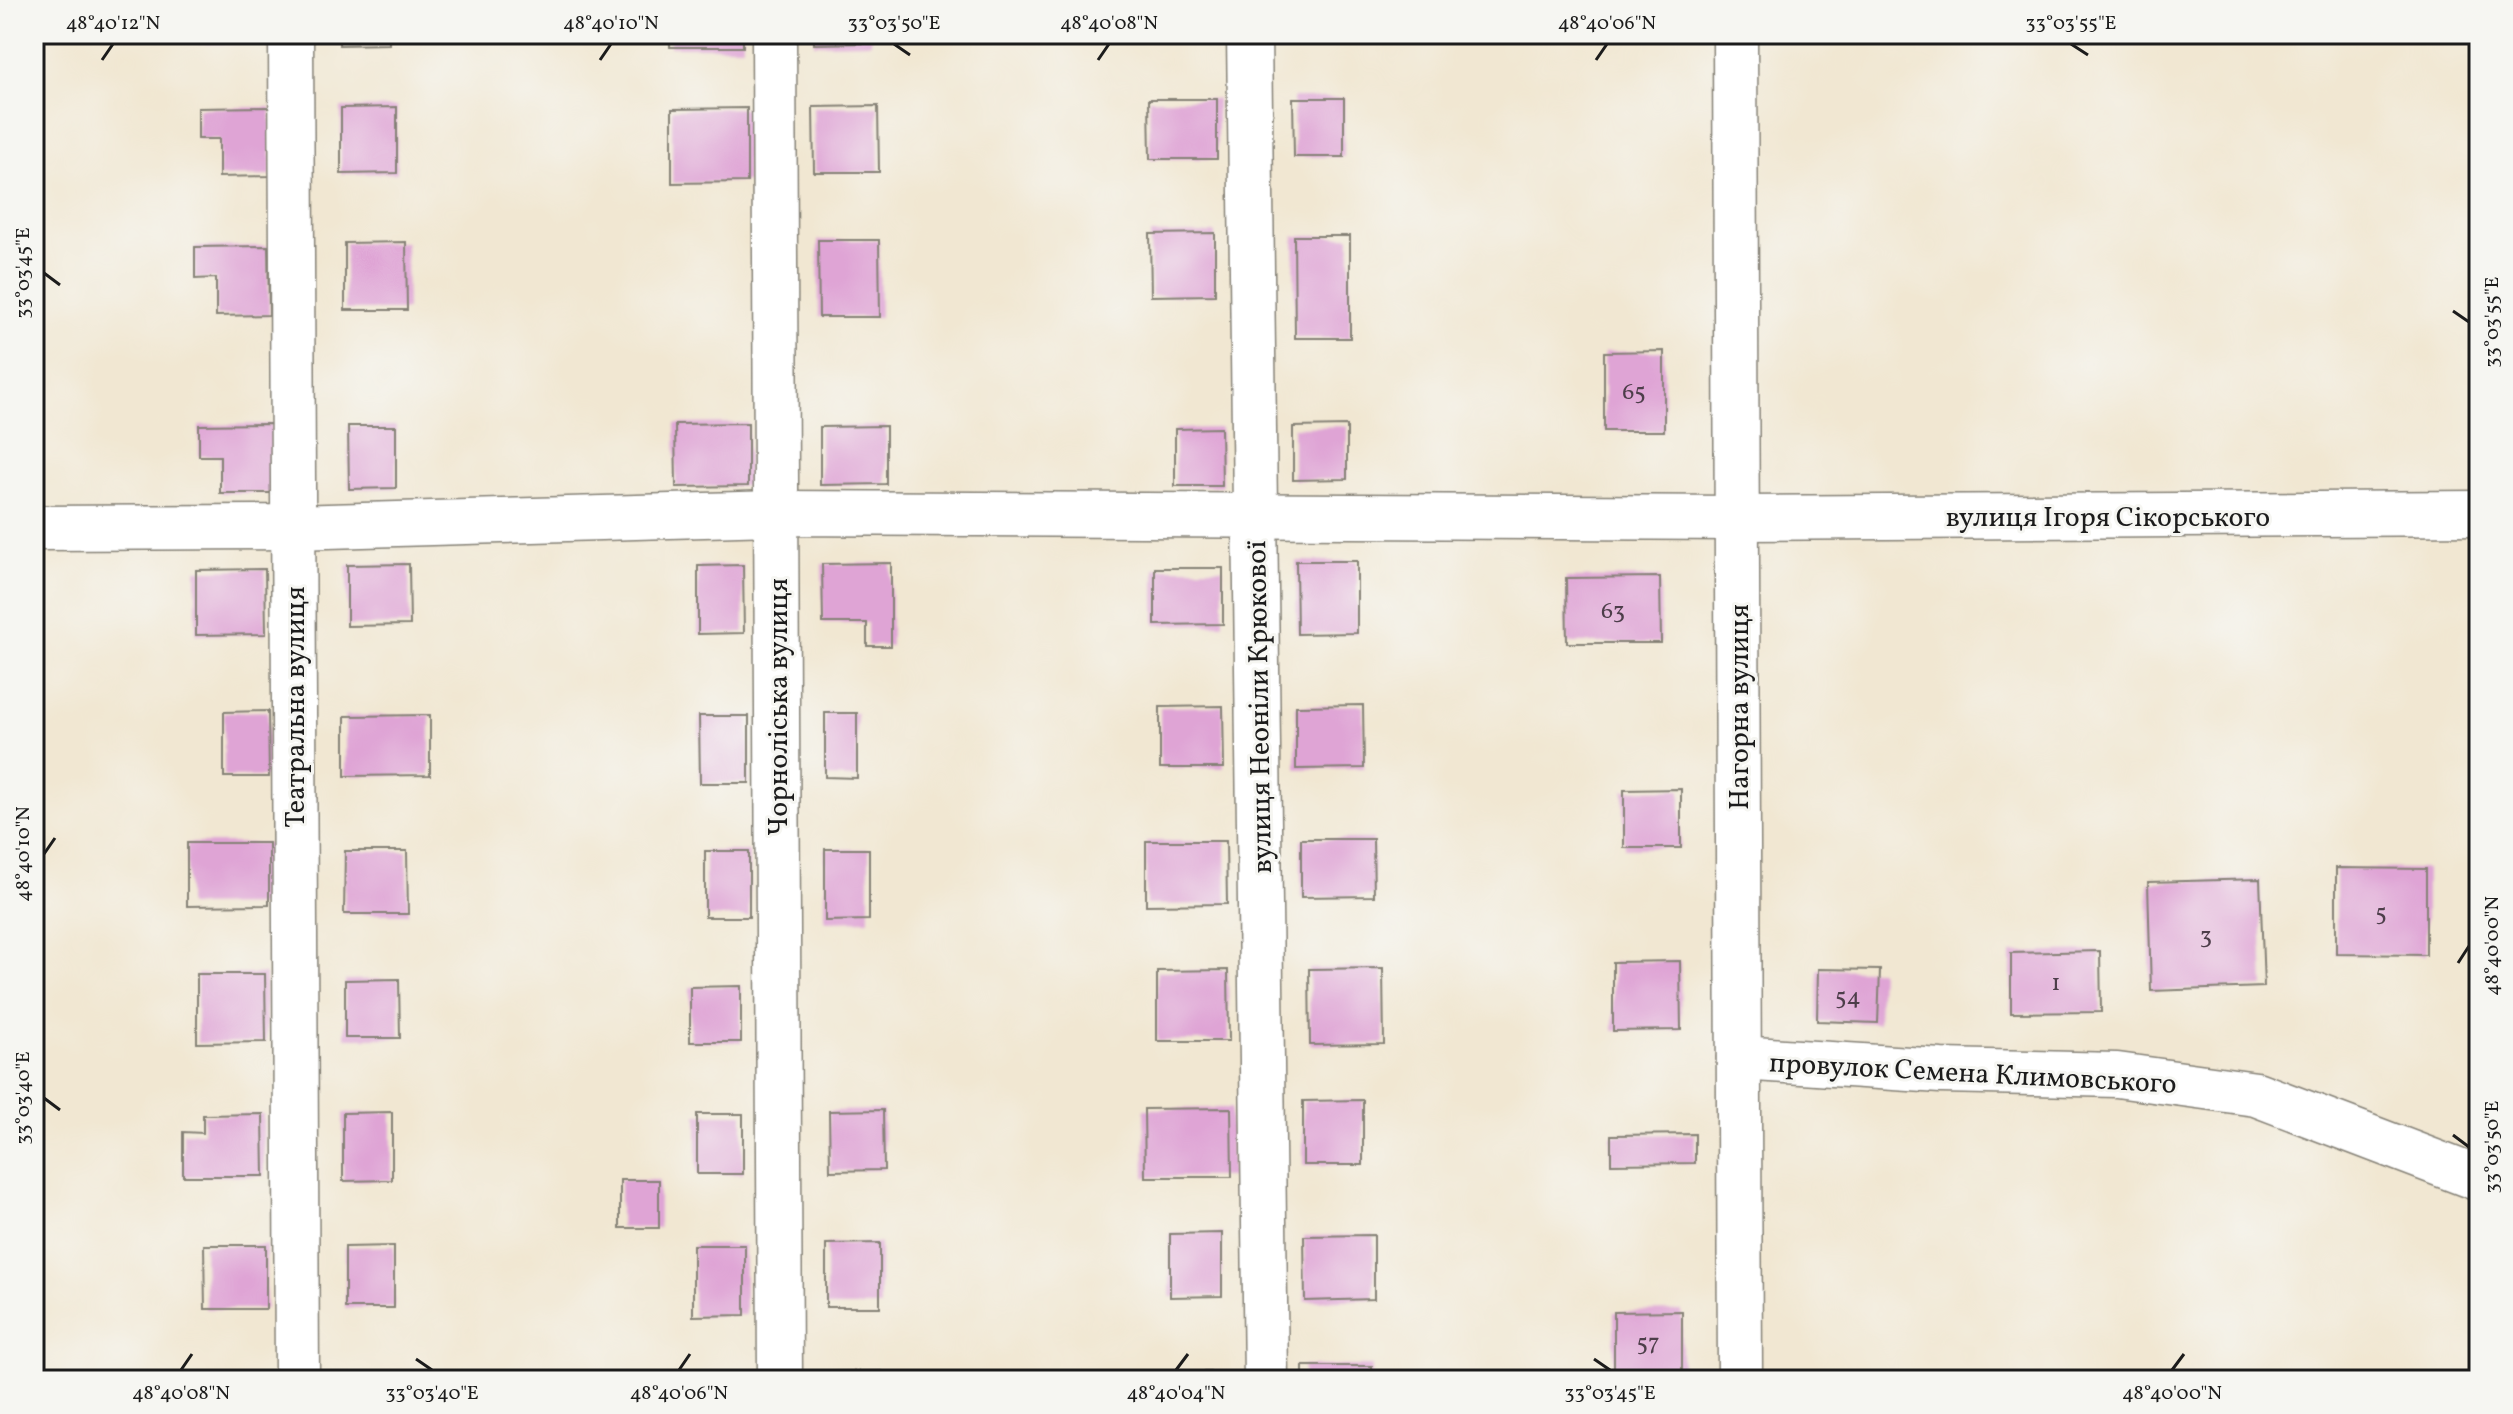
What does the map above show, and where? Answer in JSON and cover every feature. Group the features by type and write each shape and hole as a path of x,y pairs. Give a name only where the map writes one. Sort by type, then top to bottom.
{"street":[{"name":"Театральна вулиця","path":"291,34 297,1380"},
{"name":"Чорноліська вулиця","path":"774,34 780,1380"},
{"name":"вулиця Неоніли Крюкової","path":"1249,34 1266,1380"},
{"name":"Нагорна вулиця","path":"1735,34 1740,1380"},
{"name":"вулиця Ігоря Сікорського","path":"34,528 293,527 776,513 1737,518 2479,513"},
{"name":"провулок Семена Климовського","path":"1739,1058 1941,1071 2117,1075 2256,1094 2479,1179"}],"building":[{"path":"197,34 265,34 265,43 198,44"},
{"path":"339,34 389,34 389,44 339,45"},
{"path":"670,34 743,34 743,47 670,47"},
{"path":"814,34 871,34 871,43 814,44"},
{"path":"1293,98 1344,98 1344,157 1294,157"},
{"path":"1149,99 1217,99 1217,159 1150,159"},
{"path":"878,106 879,172 814,172 813,107"},
{"path":"271,107 271,176 219,177 219,139 198,139 198,108"},
{"path":"397,107 397,173 341,174 341,108"},
{"path":"747,108 747,182 672,183 672,109"},
{"path":"1215,233 1215,295 1151,296 1150,234"},
{"path":"1294,236 1350,236 1350,338 1295,338"},
{"path":"818,240 879,240 880,317 819,317"},
{"path":"406,242 407,310 345,310 345,243"},
{"path":"268,246 269,315 216,316 216,278 195,279 195,247"},
{"path":"1664,351 1664,431 1604,431 1604,352"},
{"path":"748,423 748,486 676,487 675,424"},
{"path":"272,424 272,493 220,493 220,456 199,456 199,425"},
{"path":"348,426 396,426 396,488 349,489"},
{"path":"886,426 886,484 820,485 820,427"},
{"path":"1347,426 1347,479 1293,480 1293,427"},
{"path":"1221,428 1222,486 1175,486 1175,429"},
{"path":"1296,561 1357,561 1357,633 1297,634"},
{"path":"891,563 891,646 867,646 867,623 823,623 822,564"},
{"path":"409,564 410,625 347,626 347,565"},
{"path":"743,565 744,633 698,634 698,566"},
{"path":"1155,568 1223,568 1223,624 1155,625"},
{"path":"265,569 266,634 196,635 196,570"},
{"path":"1660,577 1661,643 1567,643 1566,578"},
{"path":"1363,705 1364,768 1296,769 1296,706"},
{"path":"1223,706 1224,768 1160,768 1160,707"},
{"path":"268,711 269,777 224,777 224,712"},
{"path":"825,713 857,713 857,778 825,777"},
{"path":"430,715 430,775 345,776 345,716"},
{"path":"699,716 749,716 749,783 700,783"},
{"path":"1681,789 1681,848 1624,848 1624,790"},
{"path":"1301,839 1373,839 1374,896 1301,897"},
{"path":"1146,841 1226,841 1227,904 1146,905"},
{"path":"187,843 269,843 269,905 187,906"},
{"path":"825,849 869,849 869,920 825,921"},
{"path":"345,851 407,851 408,914 344,914"},
{"path":"705,851 749,851 749,917 705,917"},
{"path":"2336,868 2426,869 2426,955 2336,954"},
{"path":"2260,879 2264,987 2151,991 2148,882"},
{"path":"2100,951 2101,1012 2011,1013 2011,953"},
{"path":"1680,961 1681,1030 1613,1031 1613,962"},
{"path":"1383,968 1384,1044 1310,1045 1309,969"},
{"path":"1818,969 1880,970 1878,1023 1817,1021"},
{"path":"1228,970 1229,1041 1157,1041 1157,971"},
{"path":"197,974 265,974 266,1042 197,1043"},
{"path":"399,979 400,1038 345,1038 345,980"},
{"path":"741,986 741,1042 690,1042 690,987"},
{"path":"1363,1100 1363,1165 1303,1165 1303,1101"},
{"path":"1231,1108 1232,1177 1145,1177 1144,1109"},
{"path":"883,1110 884,1170 830,1171 829,1111"},
{"path":"392,1112 392,1180 343,1181 343,1113"},
{"path":"263,1114 264,1176 183,1176 183,1132 203,1133 203,1115"},
{"path":"697,1114 743,1114 743,1174 697,1174"},
{"path":"1695,1134 1695,1163 1611,1164 1611,1135"},
{"path":"620,1180 659,1180 659,1228 620,1228"},
{"path":"1222,1233 1222,1296 1170,1297 1170,1234"},
{"path":"1374,1235 1374,1299 1305,1301 1304,1236"},
{"path":"880,1243 880,1307 826,1307 826,1244"},
{"path":"204,1245 266,1245 266,1309 205,1309"},
{"path":"693,1245 745,1245 745,1315 693,1316"},
{"path":"394,1246 394,1308 345,1308 345,1247"},
{"path":"1682,1311 1682,1371 1614,1372 1614,1312"},
{"path":"1303,1366 1372,1366 1372,1380 1303,1380"},
{"path":"881,1371 881,1380 827,1380 827,1372"},
{"path":"1163,1372 1230,1372 1230,1380 1163,1380"}]}
